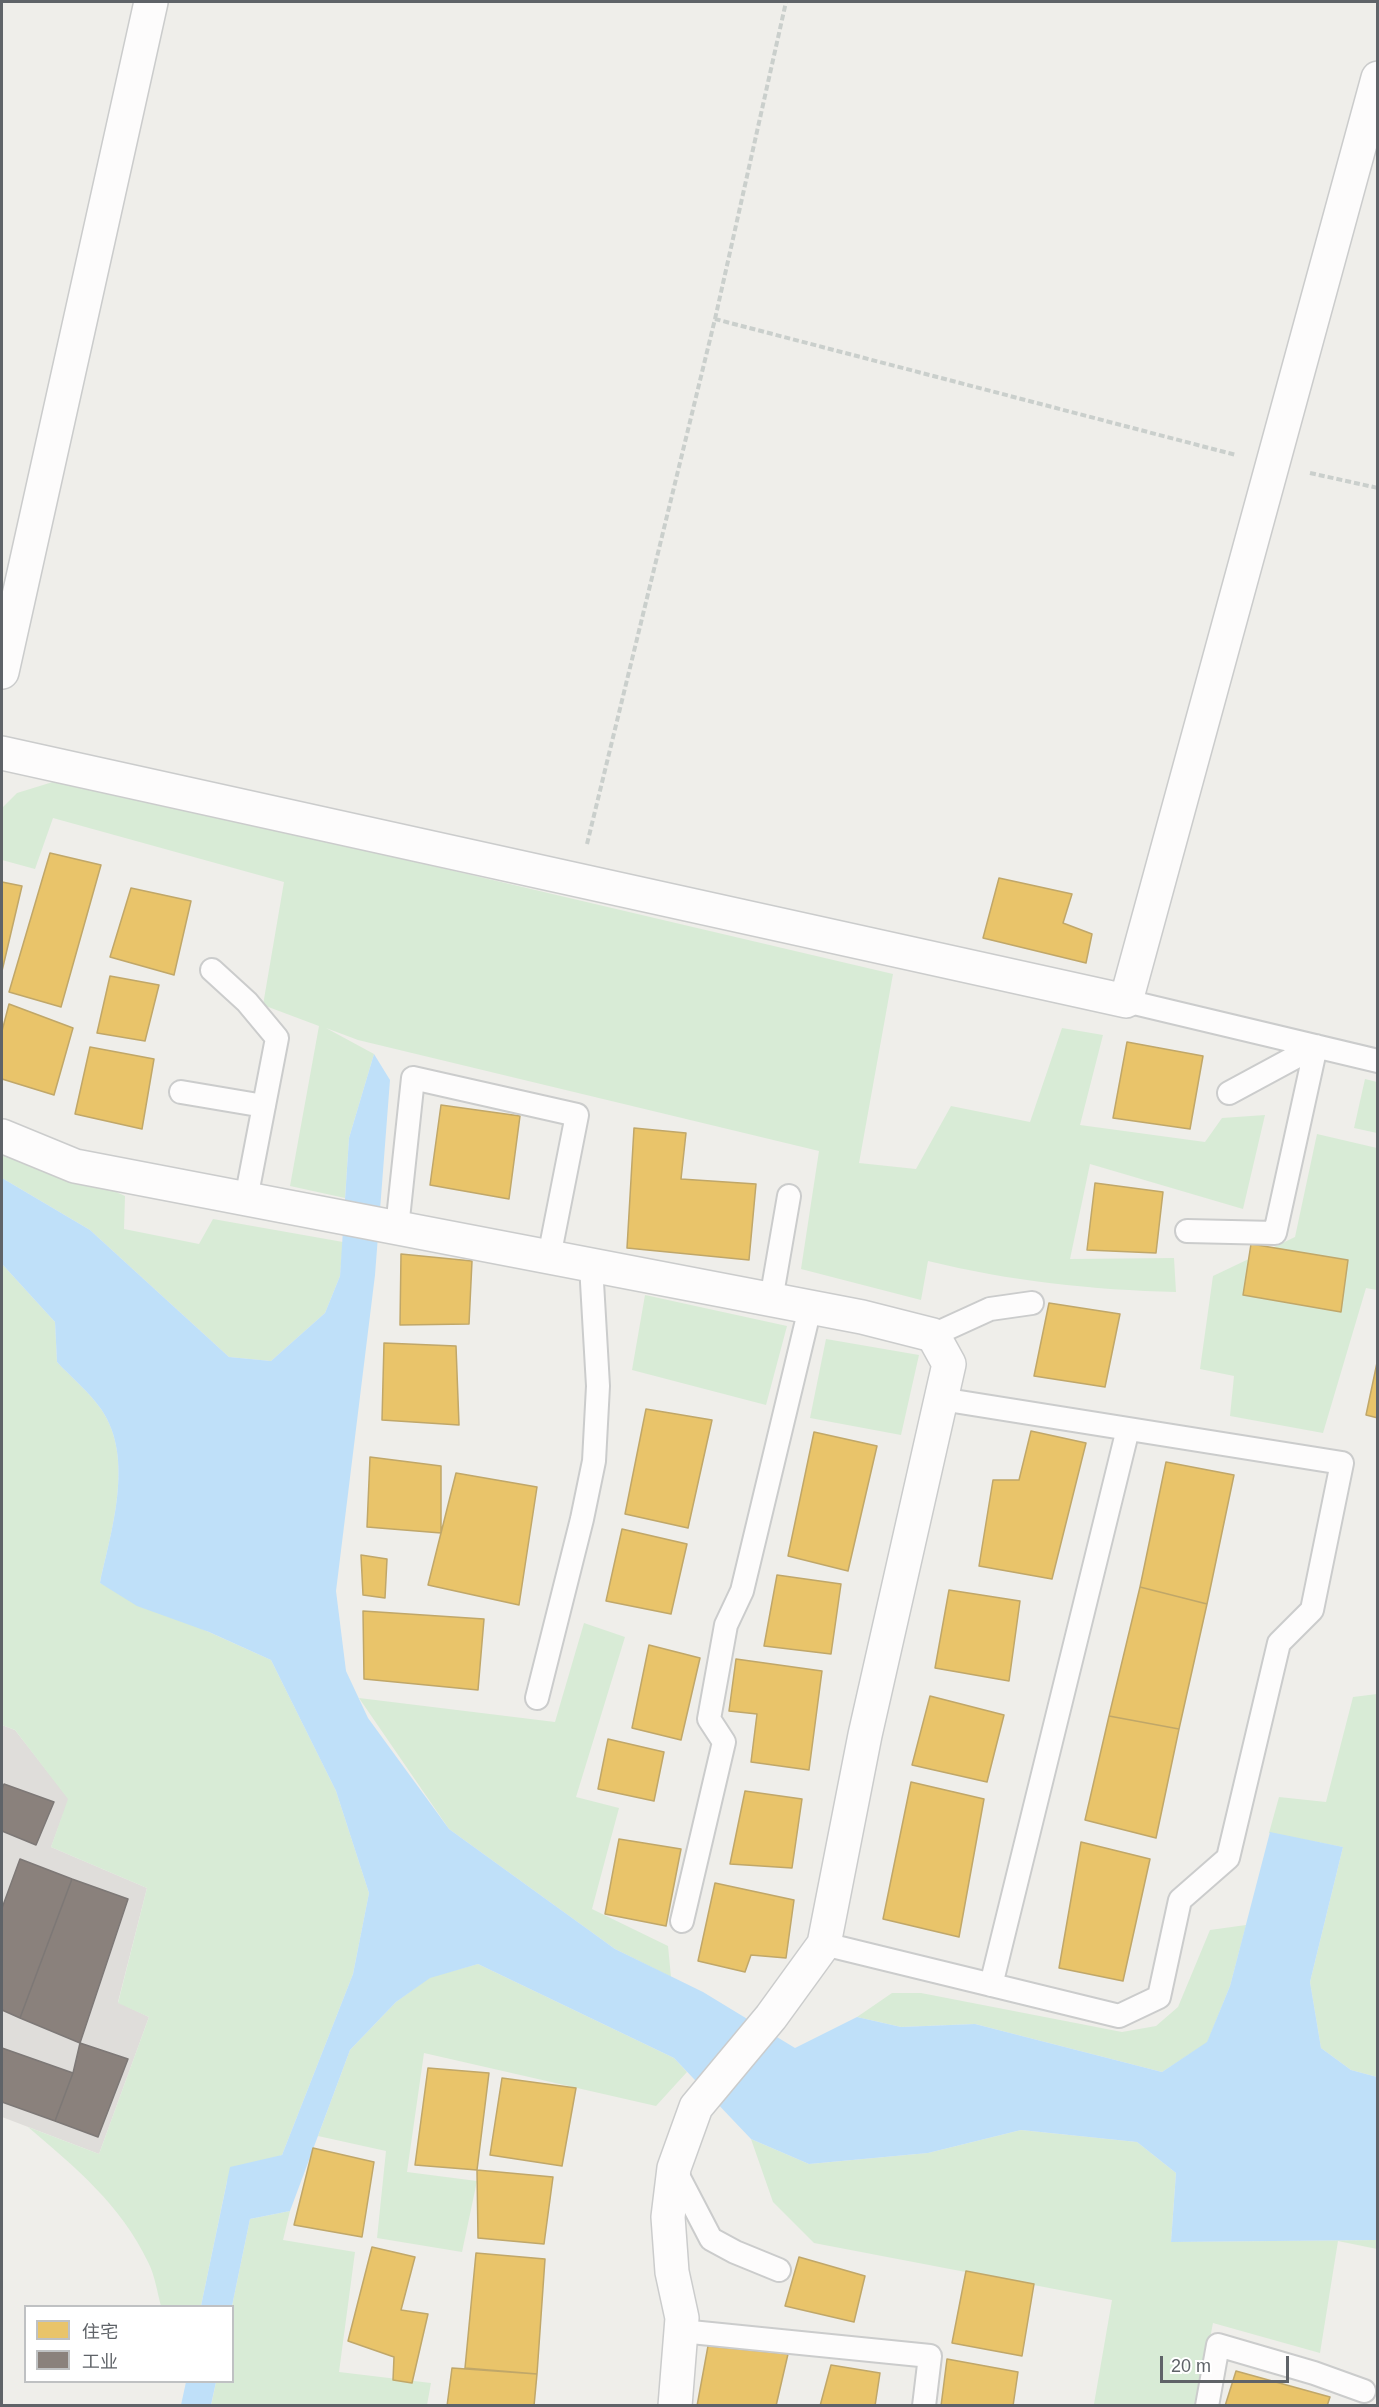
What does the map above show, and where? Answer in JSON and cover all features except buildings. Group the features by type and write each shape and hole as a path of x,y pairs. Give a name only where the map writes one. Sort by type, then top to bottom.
{"street":[{"path":"2,672 151,2"},
{"path":"2,753 1126,1001 1377,78"},
{"path":"2,1136 75,1166 862,1317 933,1335 949,1364 864,1735 824,1944 771,2018 696,2107 674,2168 669,2217 672,2272 682,2318 675,2406"}],"lane":[{"path":"212,970 247,1002 277,1038 246,1199"},
{"path":"1126,1001 1377,1061"},
{"path":"1229,1093 1316,1046"},
{"path":"1187,1231 1275,1233 1316,1046"},
{"path":"397,1228 413,1077 578,1115 549,1257"},
{"path":"181,1092 264,1106"},
{"path":"771,1300 789,1196"},
{"path":"537,1698 582,1519 594,1461 598,1386 591,1265"},
{"path":"933,1335 990,1308 1032,1303"},
{"path":"682,1921 724,1742 709,1719 726,1625 742,1591 810,1308"},
{"path":"824,1944 1119,2016 1159,1997 1180,1900 1228,1858 1279,1643 1312,1610 1342,1462 941,1398"},
{"path":"992,1985 1128,1429"},
{"path":"674,2168 711,2239 735,2252 779,2270"},
{"path":"681,2331 930,2356 924,2406"},
{"path":"1207,2406 1218,2345 1314,2373 1364,2391"}],"path":[{"path":"578,880 715,319 786,2"},
{"path":"715,319 1272,464 1377,488"}],"shaded area":[{"path":"2,1725 15,1730 69,1799 51,1847 147,1888 118,2002 149,2017 99,2154 2,2117"}],"green space":[{"path":"56,781 399,858 893,974 859,1163 916,1169 951,1106 1030,1122 1062,1028 1103,1035 1080,1125 1205,1142 1222,1118 1265,1115 1243,1209 1090,1164 1070,1259 1174,1258 1176,1292 1051,1283 989,1274 928,1261 921,1300 801,1269 819,1151 358,1040 326,1028 374,1054 349,1138 345,1198 290,1186 319,1026 263,1005 284,882 53,818 35,869 2,860 2,808 17,793"},
{"path":"1365,1079 1377,1082 1377,1133 1354,1128"},
{"path":"1317,1134 1377,1148 1377,1290 1366,1288 1323,1433 1230,1416 1234,1376 1200,1369 1213,1276 1295,1237"},
{"path":"2,1139 125,1196 124,1229 199,1244 213,1219 343,1242 340,1276 325,1313 271,1361 229,1357 90,1230 2,1178"},
{"path":"2,1264 55,1322 57,1362 101,1409 111,1428 117,1450 119,1472 114,1518 100,1583 271,1660 336,1791 369,1893 353,1974 282,2155 227,2181 201,2305 161,2305 150,2267 124,2222 80,2172 28,2127 99,2154 149,2017 118,2003 147,1888 51,1847 68,1799 15,1730 2,1725"},
{"path":"645,1295 787,1326 766,1405 632,1370"},
{"path":"826,1339 919,1355 901,1435 810,1418"},
{"path":"584,1623 625,1637 576,1797 619,1808 592,1909 668,1946 671,1977 615,1949 449,1829 359,1698 555,1722"},
{"path":"1377,1694 1377,2077 1351,2070 1321,2048 1310,1982 1343,1847 1269,1833 1279,1797 1326,1802 1353,1697"},
{"path":"1246,1925 1230,1986 1207,2043 1162,2072 975,2024 901,2027 857,2017 892,1993 921,1993 1122,2032 1156,2026 1178,2007 1210,1930"},
{"path":"478,1964 674,2058 687,2072 656,2106 424,2053 407,2172 477,2181 462,2252 377,2238 386,2151 318,2136 350,2050 396,2002 430,1977"},
{"path":"1021,2130 1137,2142 1176,2173 1171,2242 1377,2240 1377,2249 1338,2241 1320,2353 1213,2323 1197,2405 1094,2404 1112,2300 814,2243 773,2202 751,2139 809,2164 928,2153"},
{"path":"290,2211 283,2240 355,2252 339,2372 431,2383 427,2405 211,2406 216,2383 234,2383 232,2305 250,2219"}],"water":[{"path":"374,1054 390,1080 375,1275 336,1591 346,1671 368,1718 449,1829 615,1949 703,1992 795,2048 857,2017 901,2027 975,2024 1162,2072 1207,2042 1230,1986 1270,1832 1343,1847 1310,1982 1321,2048 1351,2070 1377,2077 1377,2240 1171,2242 1176,2173 1137,2142 1021,2130 928,2153 809,2164 751,2139 674,2058 478,1964 430,1978 396,2002 350,2050 290,2211 250,2219 232,2305 201,2305 230,2167 282,2155 353,1974 369,1893 336,1791 271,1660 209,1632 137,1606 100,1583 117,1495 119,1472 117,1450 111,1428 101,1409 57,1362 55,1322 2,1264 2,1178 90,1230 229,1357 271,1361 325,1313 340,1276 349,1138"},
{"path":"186,2383 216,2383 211,2405 181,2405"}]}
